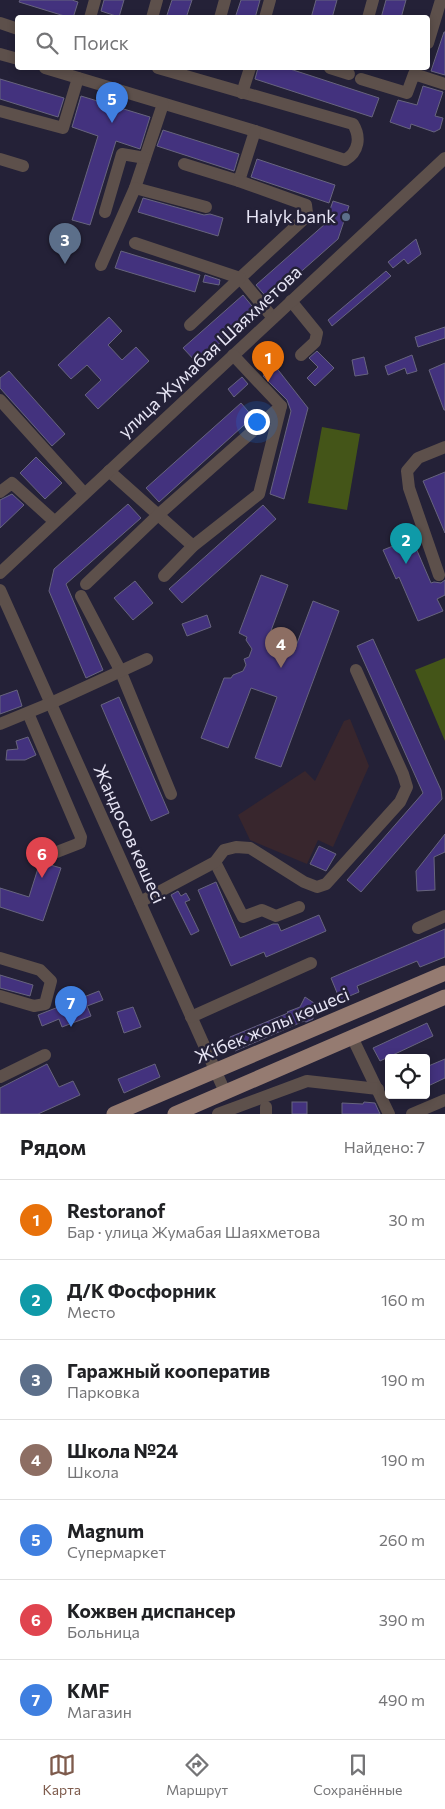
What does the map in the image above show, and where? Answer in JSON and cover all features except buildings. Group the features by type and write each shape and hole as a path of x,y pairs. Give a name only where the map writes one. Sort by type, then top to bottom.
{"main road":[{"name":"Жібек жолы көшесі","path":"114,1114 445,972"},
{"path":"175,1114 445,997"}],"street":[{"path":"91,15 95,0"},
{"path":"153,15 157,0"},
{"path":"221,15 225,0"},
{"path":"266,15 270,0"},
{"path":"369,15 373,0"},
{"path":"430,36 441,0"},
{"path":"0,23 15,27"},
{"path":"0,54 15,58"},
{"path":"52,70 345,160 356,150 357,132 353,124 165,70"},
{"path":"242,92 249,70"},
{"path":"336,70 407,92 414,74 445,84"},
{"path":"0,110 63,128 78,78"},
{"path":"101,265 134,188 163,104"},
{"path":"239,181 255,131"},
{"path":"105,212 122,154 145,158"},
{"name":"улица Жумабая Шаяхметова","path":"0,573 445,158"},
{"path":"0,159 23,166"},
{"path":"184,164 306,205 308,209 306,217 190,325"},
{"path":"134,188 206,207"},
{"path":"135,243 240,278 273,318"},
{"path":"291,301 317,333 315,342 300,355"},
{"path":"233,356 281,406"},
{"path":"0,400 84,493"},
{"path":"86,584 158,515 281,406"},
{"path":"164,576 193,546 259,494 281,406"},
{"path":"439,575 409,488 407,470 418,458 445,447"},
{"path":"109,471 193,546"},
{"path":"0,492 12,483 54,522"},
{"name":"Жандосов көшесі","path":"0,590 225,1092"},
{"path":"81,596 120,670 171,794"},
{"path":"0,724 51,704 147,659"},
{"path":"140,902 215,862 224,850 236,847 250,848 304,882 317,887 326,884 400,802 407,787 403,774 356,670"},
{"path":"28,713 81,837 80,843 49,855"},
{"path":"215,862 243,917 262,910 276,916 299,907"},
{"path":"418,928 445,916"},
{"path":"0,958 40,970 51,980 45,1004 34,1006 0,996"},
{"path":"191,1017 311,963"},
{"path":"352,1037 389,1114"},
{"path":"0,1077 46,1055"},
{"path":"218,1114 306,1082 378,1090"},
{"path":"412,1114 445,1100"}],"shaded area":[{"path":"350,719 369,766 333,847 318,840 307,864 250,840 238,815 305,771 315,781 344,721"}],"green space":[{"path":"322,427 360,434 347,510 308,503"},
{"path":"445,658 445,741 415,670"}],"place":[{"name":"Magnum","path":"112,123"},
{"name":"Halyk bank","path":"346,217"},
{"name":"Гаражный кооператив","path":"65,264"},
{"name":"Restoranof","path":"268,382"},
{"name":"Д/К Фосфорник","path":"406,564"},
{"name":"Школа №24","path":"281,668"},
{"name":"Кожвен диспансер","path":"42,878"},
{"name":"KMF","path":"71,1027"}]}
